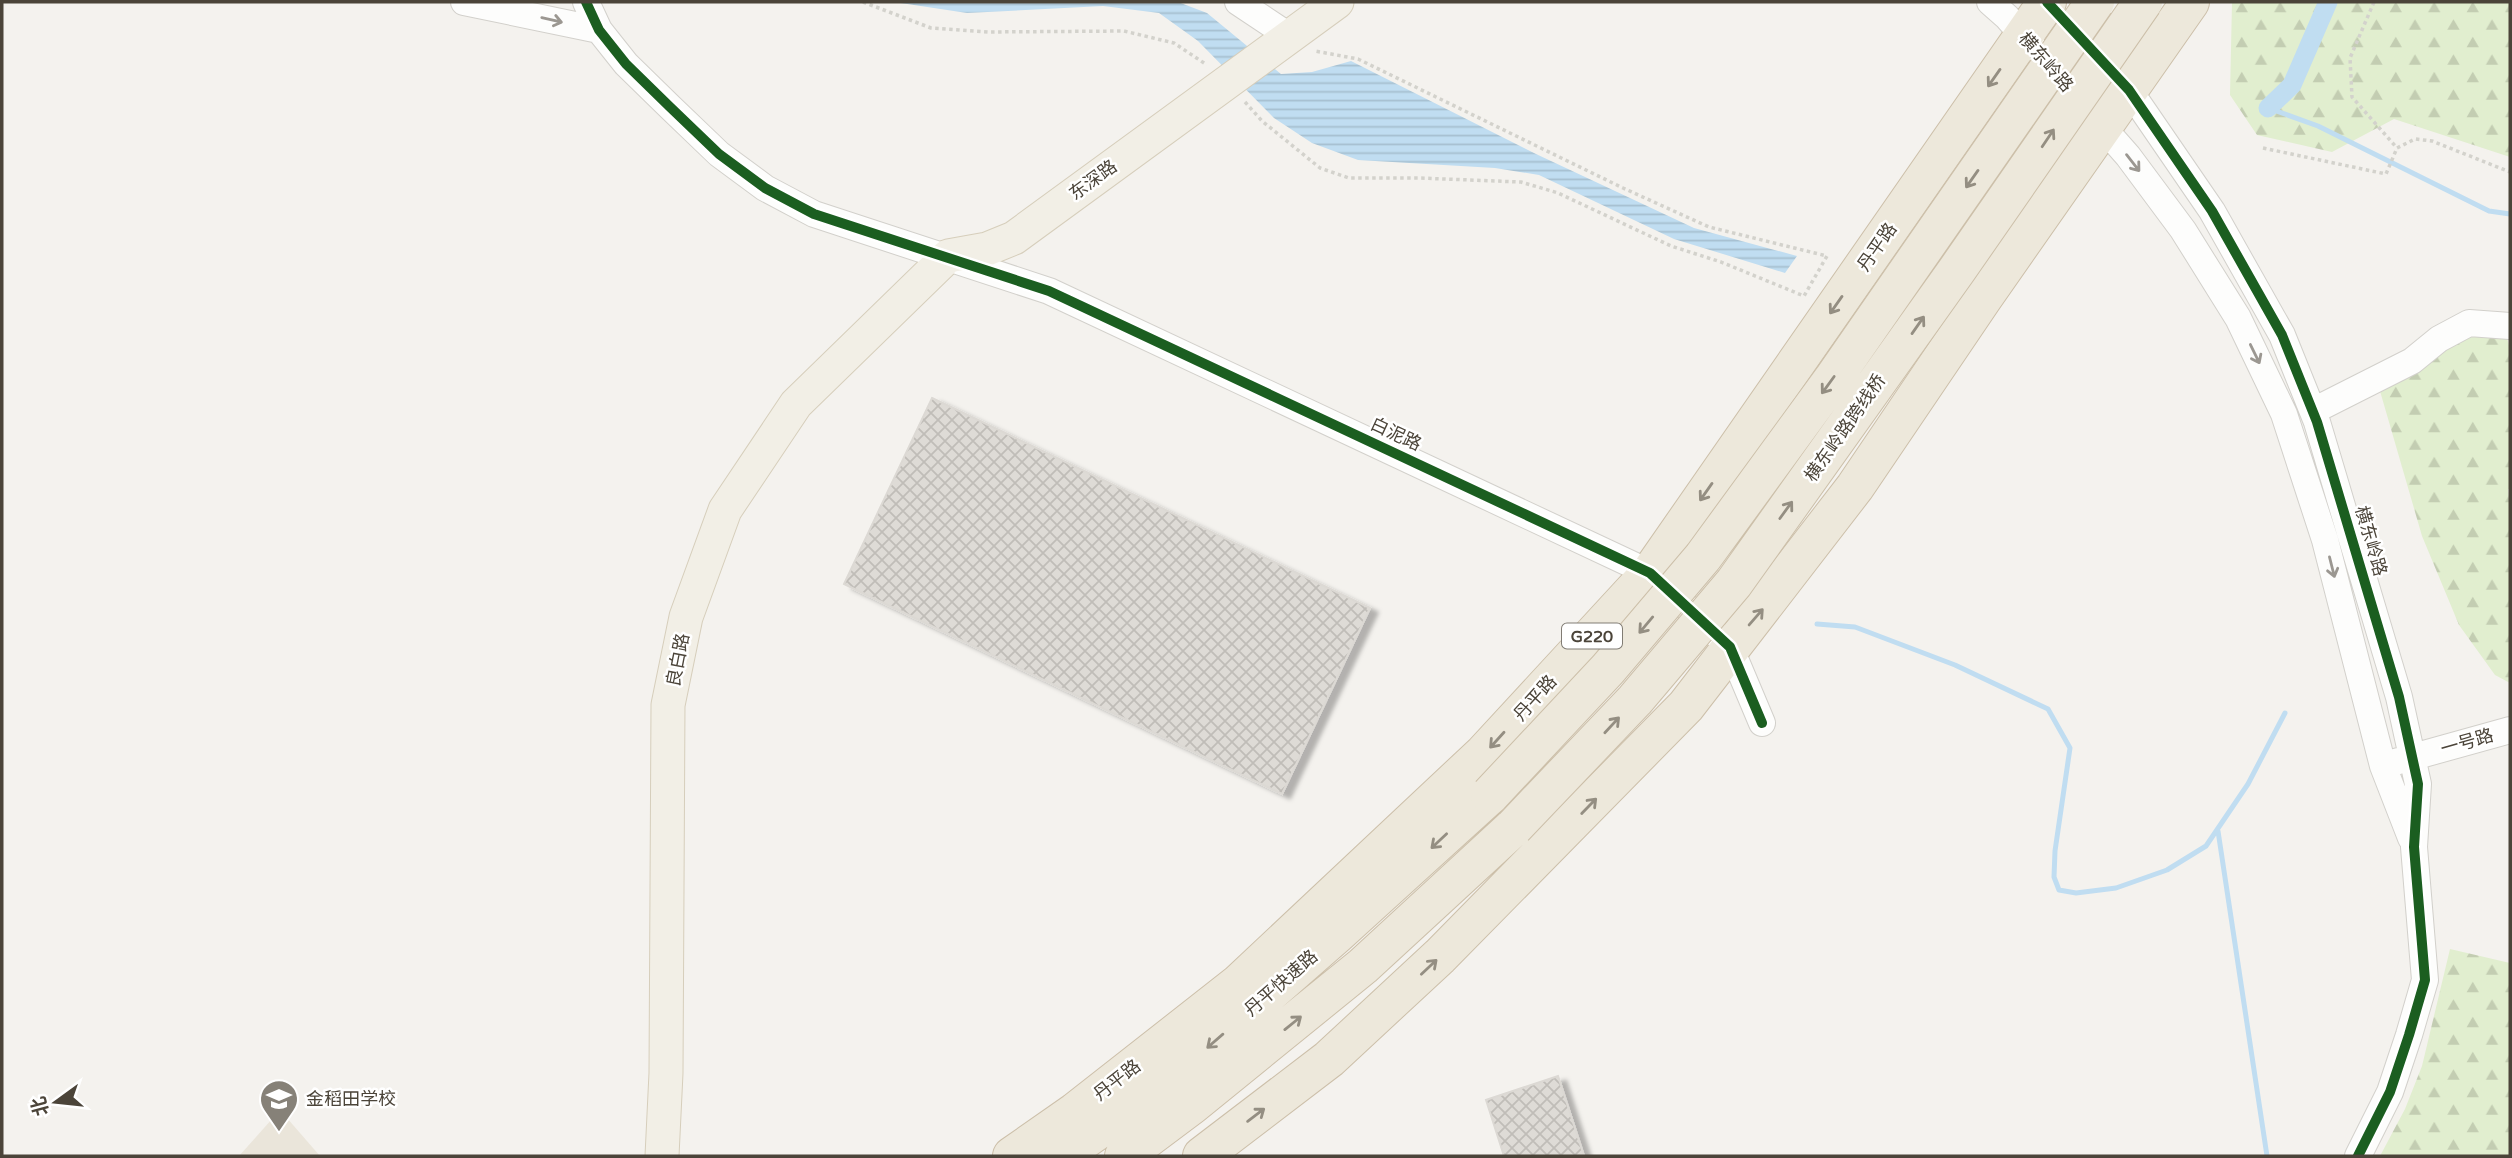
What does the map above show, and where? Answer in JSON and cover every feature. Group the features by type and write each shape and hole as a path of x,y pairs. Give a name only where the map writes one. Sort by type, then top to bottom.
{"highway":[{"name":"丹平路","path":"1012,1156 1075,1112 1238,984 1484,754 1650,572 2047,2"},
{"name":"丹平快速路","path":"1061,1156 1171,1079 1337,934 1490,795 1608,669 1703,557 1833,379 2095,2"},
{"name":"横东岭路跨线桥","path":"1124,1156 1363,966 1514,827 1635,700 1734,583 1957,270 2143,2"},
{"path":"1202,1156 1329,1059 1440,956 1686,706 1855,487 2190,2"}],"main road":[{"path":"1277,44 1336,2"},
{"name":"东深路","path":"948,257 987,249 1014,238 1277,44"},
{"name":"良白路","path":"662,1156 666,1073 668,705 686,617 725,510 796,404 948,257"}],"street":[{"path":"464,2 510,5 599,30"},
{"name":"白泥路","path":"586,2 599,30 626,64 719,154 765,188 814,214 858,230 1049,291 1650,572 1730,647 1762,723"},
{"path":"1238,2 1277,44"},
{"name":"横东岭路","path":"1990,2 2128,156 2183,230 2238,318 2284,414 2325,540 2383,766 2414,847"},
{"name":"横东岭路","path":"2047,2 2129,90 2212,211 2282,335 2313,411 2399,697 2418,785 2414,847 2425,980 2390,1092 2358,1156"},
{"path":"2313,411 2412,361 2439,340 2469,323 2510,326"},
{"name":"一号路","path":"2383,766 2510,730"}],"path":[{"path":"863,2 931,28 988,32 1124,31 1174,43 1227,82 1290,147 1320,168 1349,178 1419,177 1521,182 1558,193 1671,246 1721,262 1804,296 1827,256 1709,227 1358,59 1277,44"},
{"path":"2374,2 2350,58 2352,97 2397,148"},
{"path":"2263,148 2386,174 2397,148 2414,139 2432,141 2510,172"}],"shaded area":[{"name":"金稻田学校","path":"280,1110 320,1156 239,1156"}],"green space":[{"path":"2232,2 2510,2 2510,157 2394,119 2332,152 2257,135 2230,95"},
{"path":"2505,331 2510,349 2510,683 2495,675 2459,625 2422,536 2380,391 2424,361 2469,336"},
{"path":"2450,949 2510,963 2510,1156 2380,1156 2405,1109 2422,1066"}],"water":[{"path":"894,2 1178,2 1207,13 1281,74 1312,72 1351,61 1536,154 1694,228 1797,256 1785,273 1674,239 1539,175 1495,168 1358,160 1312,143 1274,118 1198,41 1159,13 1103,6 967,13"}],"building":[{"path":"932,398 1370,608 1282,794 844,584"},
{"path":"1558,1076 1584,1156 1504,1156 1486,1100"}],"waterway":[{"path":"2268,108 2292,85 2328,2"},
{"path":"2268,108 2318,126 2489,211 2510,214"},
{"path":"1817,624 1855,627 1955,665 2048,709 2070,748 2055,851 2054,877 2059,890 2076,893 2116,888 2167,870 2206,846 2248,784 2285,713"},
{"path":"2218,831 2267,1156"}],"cycle path":[{"path":"586,2 599,30 626,64 719,154 765,188 814,214 1049,291 1650,573 1730,647 1762,723"},
{"path":"2047,2 2129,90 2212,211 2282,335 2317,422 2399,697 2418,784 2414,847 2425,980 2390,1092 2358,1156"}],"place":[{"name":"金稻田学校","path":"279,1133"}]}
